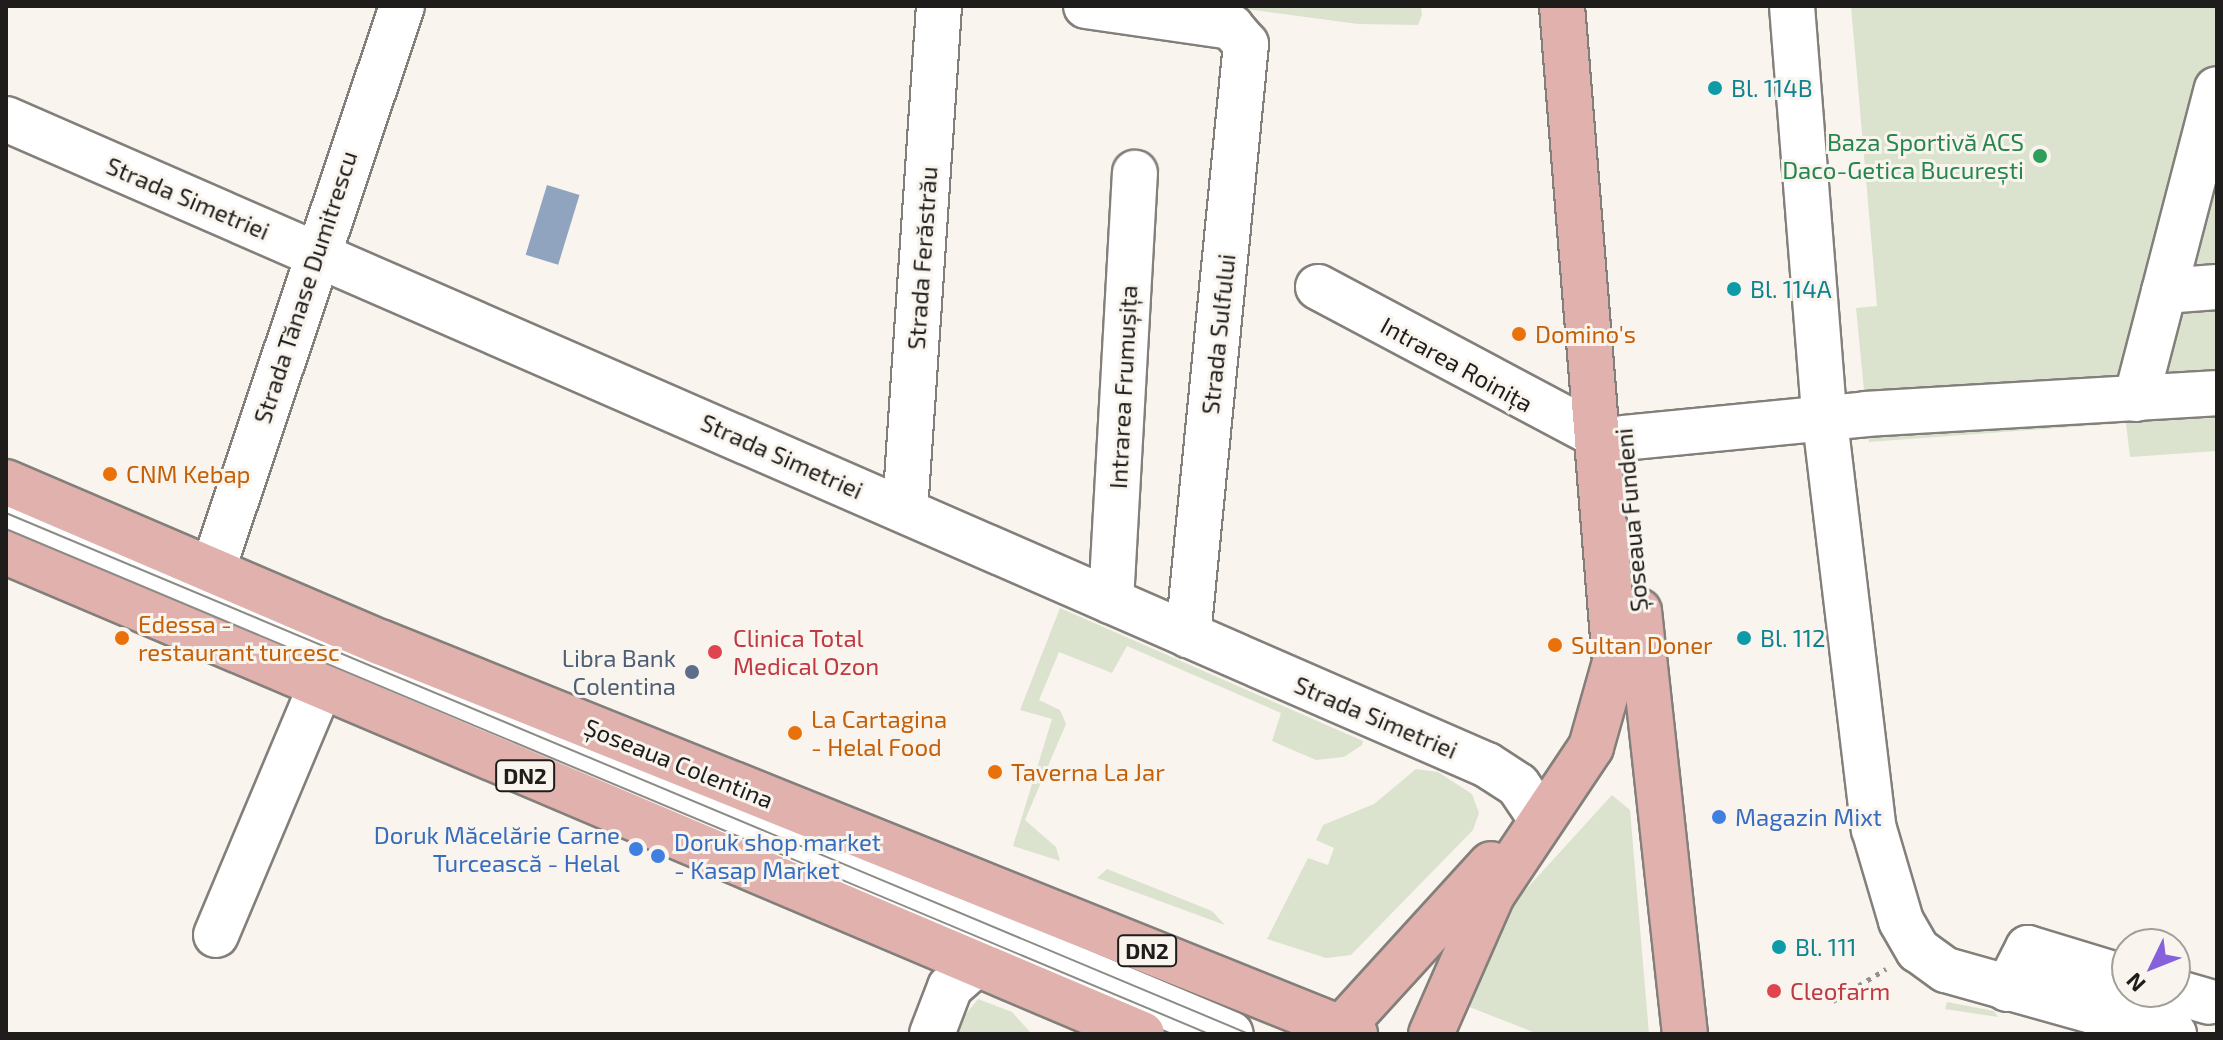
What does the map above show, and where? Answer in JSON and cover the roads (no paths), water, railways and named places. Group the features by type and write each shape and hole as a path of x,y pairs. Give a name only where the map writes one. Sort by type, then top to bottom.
{"main road":[{"name":"Șoseaua Fundeni","path":"1562,6 1611,437 1685,1034"},
{"name":"Șoseaua Fundeni","path":"1344,1032 1540,818 1571,780 1599,728 1615,662 1611,437 1587,6"},
{"name":"Șoseaua Colentina","path":"6,482 1344,1032"},
{"name":"DN2","path":"6,552 974,966 1142,1034"},
{"path":"1571,780 1610,768 1657,796"},
{"name":"Șoseaua Fundeni","path":"1431,1034 1476,924 1540,818"},
{"path":"1046,995 1067,1034"}],"street":[{"name":"Strada Tănase Dumitrescu","path":"213,569 314,252 402,6"},
{"name":"Strada Ferăstrău","path":"905,510 939,6"},
{"name":"Strada Sulfului","path":"1086,6 1242,33 1188,635"},
{"path":"1792,6 1825,421 1874,829 1901,921 1918,950 1946,970 2174,1034"},
{"path":"2136,399 2164,291 2203,195 2216,96"},
{"name":"Strada Simetriei","path":"6,119 1487,765 1518,785 1540,818"},
{"name":"Intrarea Frumușița","path":"1111,601 1135,173"},
{"name":"Intrarea Roinița","path":"1318,287 1611,437"},
{"path":"2164,291 2217,287"},
{"path":"1611,437 2217,393"},
{"path":"6,520 1231,1034"},
{"path":"216,935 320,688"},
{"path":"2007,989 2028,948 2111,973"},
{"path":"932,1034 950,987 974,966"}],"water":[{"path":"547,185 580,195 558,265 526,255"}],"tram line":[{"path":"6,513 1249,1034"},
{"path":"6,529 1209,1034"}],"place":[{"name":"Bl. 114B","path":"1715,88"},
{"name":"Baza Sportivă ACS Daco-Getica București","path":"2040,156"},
{"name":"Bl. 114A","path":"1734,289"},
{"name":"Domino's","path":"1519,334"},
{"name":"CNM Kebap","path":"110,474"},
{"name":"Edessa - restaurant turcesc","path":"122,638"},
{"name":"Bl. 112","path":"1744,638"},
{"name":"Sultan Doner","path":"1555,645"},
{"name":"Clinica Total Medical Ozon","path":"715,652"},
{"name":"Libra Bank Colentina","path":"692,672"},
{"name":"La Cartagina - Helal Food","path":"795,733"},
{"name":"Taverna La Jar","path":"995,772"},
{"name":"Magazin Mixt","path":"1719,817"},
{"name":"Doruk Măcelărie Carne Turcească - Helal","path":"636,849"},
{"name":"Doruk shop market - Kasap Market","path":"658,856"},
{"name":"Bl. 111","path":"1779,947"},
{"name":"Cleofarm","path":"1774,991"}]}
